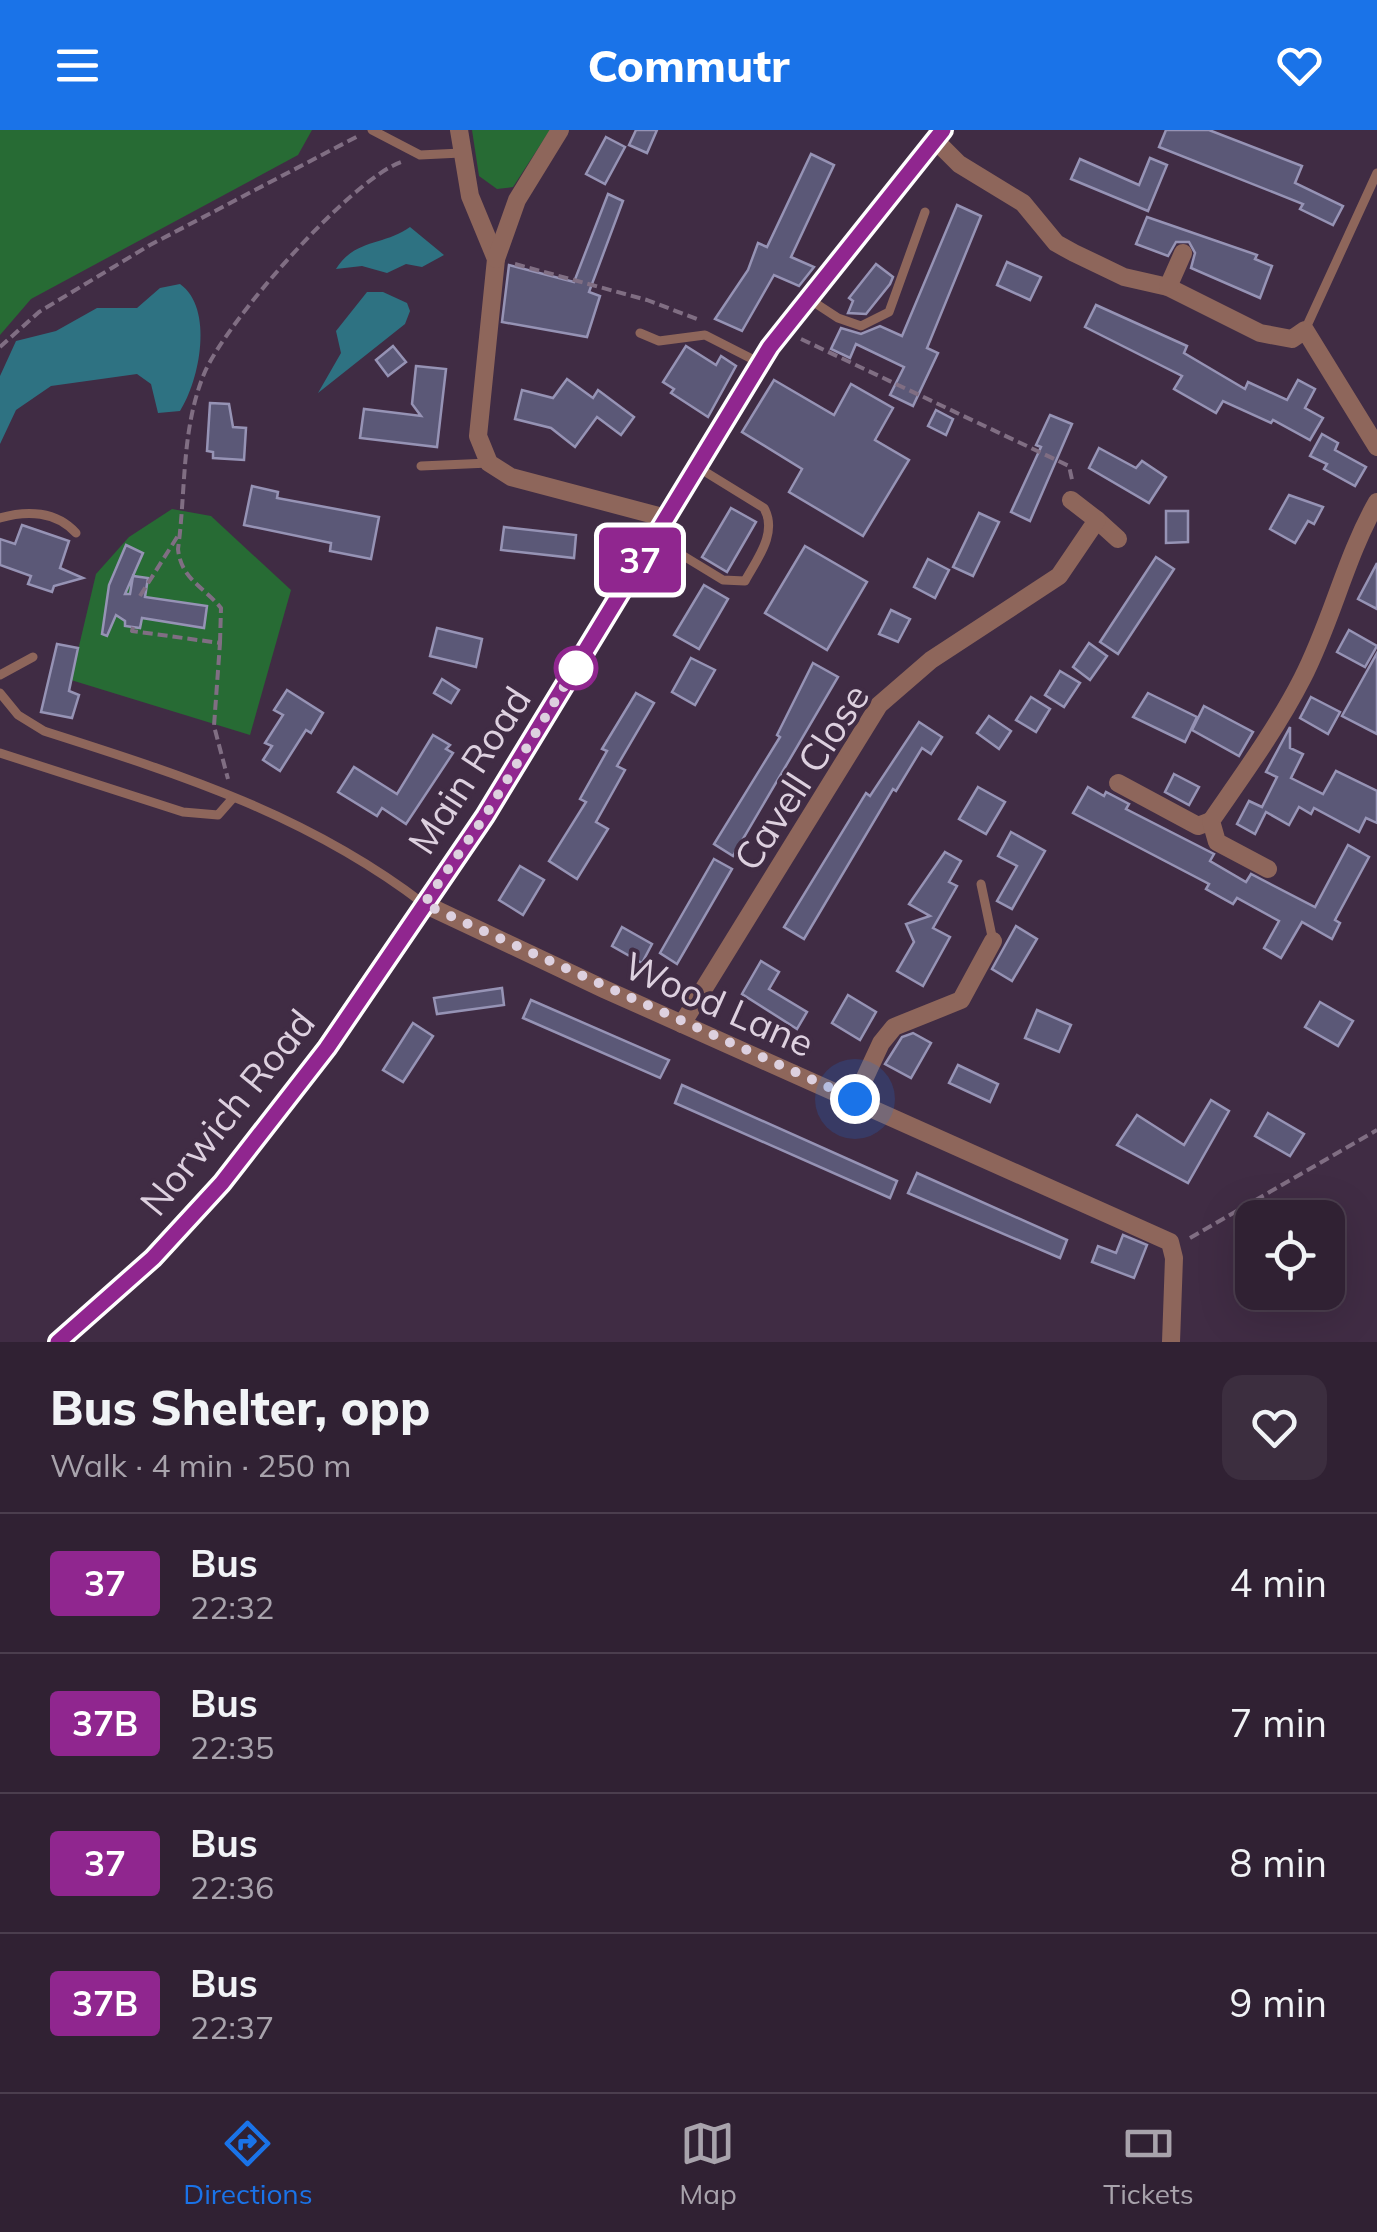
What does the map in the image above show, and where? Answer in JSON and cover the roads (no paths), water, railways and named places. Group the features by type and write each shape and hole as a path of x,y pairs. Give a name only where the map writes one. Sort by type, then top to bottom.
{"main road":[{"name":"Main Road","path":"424,904 513,771 760,362 939,135"},
{"name":"Norwich Road","path":"58,1342 153,1258 222,1183 327,1048 424,904"}],"street":[{"path":"459,130 470,196 496,259"},
{"path":"560,130 517,200 496,259 478,436 489,463 510,477 666,518"},
{"path":"939,135 959,164 1023,203 1056,243 1124,277 1168,287 1260,334 1292,338 1304,330 1377,448"},
{"path":"1168,287 1183,253"},
{"path":"1071,500 1118,539"},
{"path":"1118,783 1198,826 1211,822 1301,681 1337,602 1359,534 1377,502"},
{"name":"Cavell Close","path":"682,1024 880,705 931,660 1059,576 1097,520"},
{"path":"1211,822 1217,842 1268,869"},
{"name":"Wood Lane","path":"424,904 1170,1242 1174,1258 1170,1342"},
{"path":"855,1099 881,1043 894,1027 961,1000 993,940"}],"lane":[{"path":"373,130 420,155 462,152"},
{"path":"1304,330 1377,173"},
{"path":"809,299 838,318 861,326 889,312 925,212"},
{"path":"640,333 658,341 705,336 760,362"},
{"path":"421,466 489,463"},
{"path":"654,538 723,580 745,581 768,540 770,518 764,508 697,467"},
{"path":"0,518 38,513 60,519 76,533"},
{"path":"0,675 33,657"},
{"path":"0,693 18,714 44,731 292,819 338,844 424,904"},
{"path":"0,753 183,812 218,814 233,798"},
{"path":"980,884 993,940"}],"water":[{"path":"410,227 444,255 422,267 406,264 387,273 362,266 336,269 352,252"},
{"path":"180,284 191,295 197,310 200,345 193,381 180,411 158,413 151,384 137,374 51,386 16,410 0,444 0,376 16,341 56,331 97,308 137,308 160,288"},
{"path":"367,292 383,292 407,303 410,311 405,324 318,393 341,353 336,331"}]}
